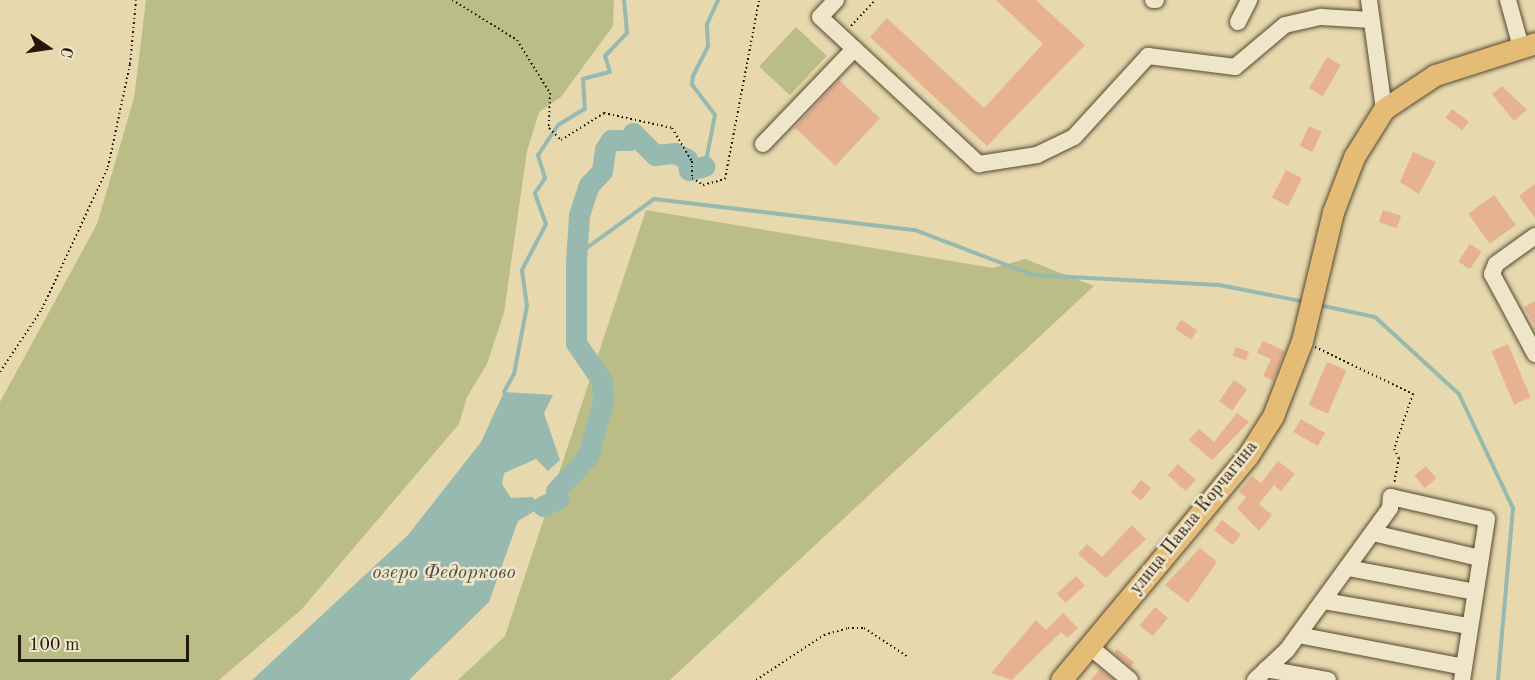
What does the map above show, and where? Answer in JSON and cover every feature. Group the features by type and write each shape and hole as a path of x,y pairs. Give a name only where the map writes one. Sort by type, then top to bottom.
{"main road":[{"path":"1384,109 1435,75 1528,45"},
{"name":"улица Павла Корчагина","path":"1061,680 1247,457 1273,416 1302,341 1320,266 1354,157 1384,109"}],"street":[{"path":"836,0 820,17 979,164 1037,155 1074,137 1148,56 1235,67 1285,26 1322,17 1371,20"},
{"path":"1238,22 1249,0"},
{"path":"1369,0 1384,109"},
{"path":"1508,0 1528,45"},
{"path":"763,144 854,49"},
{"path":"1535,236 1496,264 1492,274 1535,354"},
{"path":"1261,675 1298,635 1324,601 1390,508 1391,497 1487,519 1463,673 1298,635"},
{"path":"1372,533 1480,558"},
{"path":"1348,568 1475,592"},
{"path":"1324,601 1469,626"},
{"path":"1089,646 1130,680"},
{"path":"1261,675 1328,680"}],"path":[{"path":"0,372 42,309 108,167 130,64 136,0"},
{"path":"452,0 517,40 550,93 549,128 561,140 604,113 672,128 692,161 692,178 703,185 725,178 759,0"},
{"path":"841,37 875,0"},
{"path":"1302,341 1413,394 1394,449 1399,458 1391,497"},
{"path":"756,680 824,635 848,628 864,628 908,657"}],"green space":[{"path":"146,0 614,0 613,26 561,97 539,112 527,151 504,313 487,364 467,397 459,424 301,610 219,680 0,680 0,402 97,224 134,98"},
{"path":"796,27 827,56 790,95 759,66"},
{"path":"646,210 993,268 1025,259 1094,286 670,680 458,680 505,636"}],"water":[{"name":"озеро Федорково","path":"504,392 553,395 544,413 560,460 548,471 536,459 504,473 502,484 511,498 532,497 543,506 518,521 489,602 409,680 252,680 408,535 481,442"}],"building":[{"path":"996,0 1036,0 1085,45 987,146 870,37 887,18 984,108 1043,44"},
{"path":"1327,57 1341,65 1323,96 1309,88"},
{"path":"839,80 880,118 836,166 795,128"},
{"path":"1502,86 1527,110 1514,121 1492,94"},
{"path":"1452,109 1469,122 1462,130 1445,118"},
{"path":"1309,126 1322,132 1312,152 1300,146"},
{"path":"1413,152 1436,162 1419,194 1400,182"},
{"path":"1286,170 1302,178 1288,206 1272,198"},
{"path":"1535,184 1535,218 1519,196"},
{"path":"1494,195 1516,225 1490,244 1468,214"},
{"path":"1383,210 1401,216 1397,228 1379,222"},
{"path":"1470,244 1482,252 1470,269 1458,261"},
{"path":"1535,301 1535,326 1524,307"},
{"path":"1181,320 1197,330 1191,339 1175,329"},
{"path":"1263,341 1285,351 1273,381 1263,376 1271,359 1257,353"},
{"path":"1508,344 1531,397 1514,404 1491,351"},
{"path":"1236,347 1249,352 1246,360 1233,355"},
{"path":"1327,362 1346,370 1328,413 1309,405"},
{"path":"1234,380 1247,389 1232,410 1219,401"},
{"path":"1237,413 1249,422 1212,460 1189,440 1199,429 1214,442"},
{"path":"1301,419 1325,433 1318,446 1294,432"},
{"path":"1278,461 1295,474 1281,491 1274,485 1259,504 1272,515 1259,531 1237,508 1246,497 1239,492 1252,476 1261,483"},
{"path":"1178,464 1196,480 1186,491 1168,475"},
{"path":"1426,466 1436,478 1425,488 1415,476"},
{"path":"1141,480 1151,488 1141,501 1131,492"},
{"path":"1222,520 1241,535 1233,545 1214,530"},
{"path":"1132,525 1146,539 1106,578 1078,554 1087,544 1102,557"},
{"path":"1200,548 1217,562 1188,603 1165,585"},
{"path":"1076,576 1085,586 1065,603 1057,593"},
{"path":"1155,607 1168,618 1153,636 1140,625"},
{"path":"1063,613 1078,628 1067,638 1061,632 1012,680 991,673 1036,620 1046,630"},
{"path":"1117,649 1134,662 1131,667 1114,653"},
{"path":"1100,669 1114,680 1091,680"}],"waterway":[{"path":"504,392 514,374 527,306 522,270 546,224 535,193 545,178 538,155 558,125 585,109 583,79 610,72 605,56 627,33 624,0"},
{"path":"705,166 715,115 692,85 693,76 708,46 707,24 718,0"},
{"path":"543,506 558,499 556,491 588,456 603,402 602,381 576,343 576,262 579,215 589,185 602,171 605,149 611,140 629,140 633,133 655,155 675,153 687,159 689,170 705,166"},
{"path":"577,255 654,199 915,230 1033,275 1219,285 1306,302"},
{"path":"1319,305 1375,317 1459,394 1513,508 1498,680"}]}
